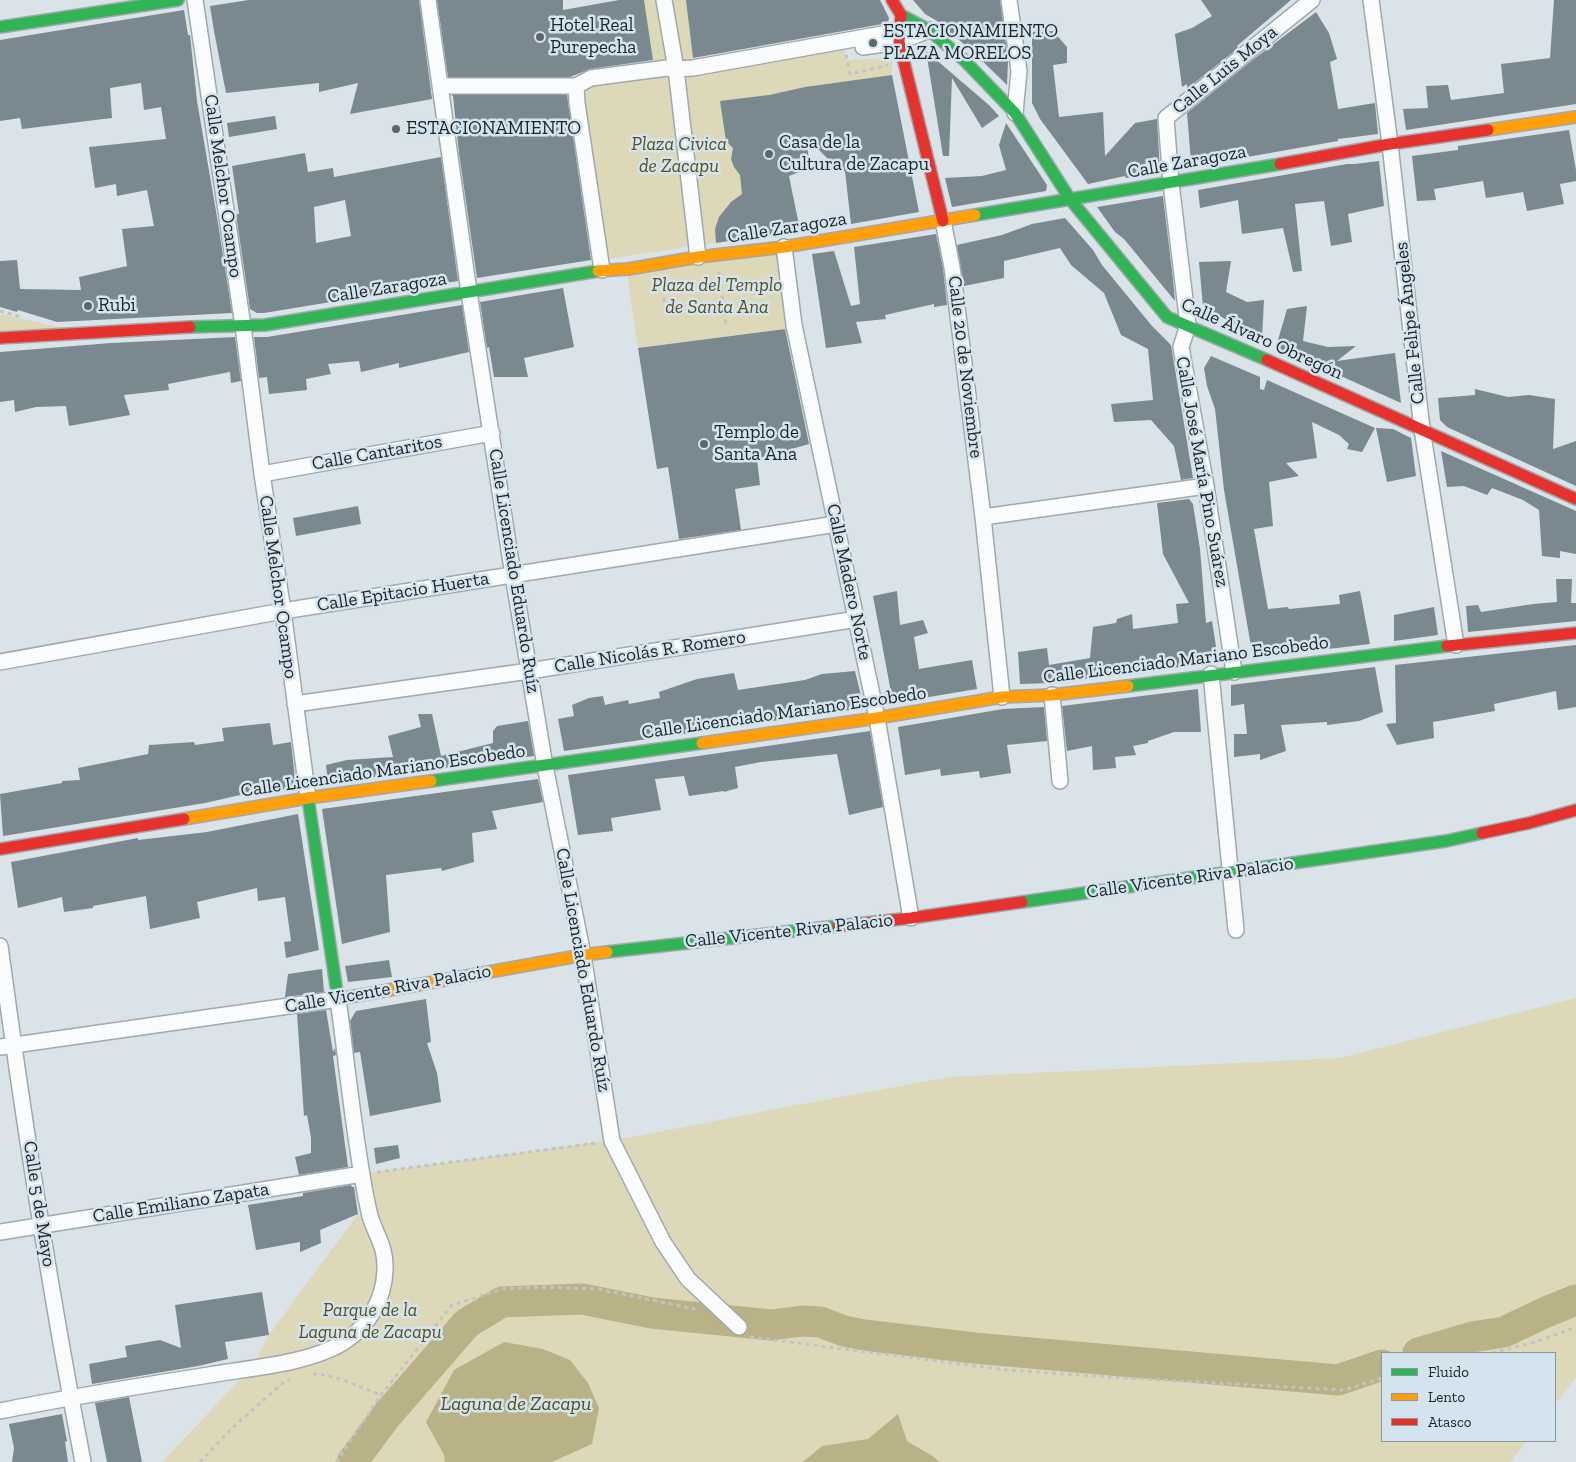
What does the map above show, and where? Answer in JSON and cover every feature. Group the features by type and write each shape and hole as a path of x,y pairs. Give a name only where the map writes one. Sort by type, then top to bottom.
{"main road":[{"path":"0,27 178,0"},
{"path":"892,0 901,15 899,36"},
{"name":"Calle Álvaro Obregón","path":"901,15 929,30 964,60 1015,113 1070,199 1167,318 1188,325 1576,499"},
{"name":"Calle 20 de Noviembre","path":"899,36 943,221"},
{"name":"Calle Zaragoza","path":"0,338 102,331 265,325 602,270 784,247 1171,184 1390,144 1576,116"},
{"name":"Calle Licenciado Mariano Escobedo","path":"0,850 308,798 877,718 1002,697 1052,695 1211,674 1576,632"},
{"name":"Calle Melchor Ocampo","path":"308,798 338,999"},
{"name":"Calle Vicente Riva Palacio","path":"338,999 583,955 912,918 1446,841 1528,824 1576,810"}],"street":[{"name":"Calle Melchor Ocampo","path":"195,0 243,326 308,798"},
{"name":"Calle Licenciado Eduardo Ruíz","path":"428,0 513,575 545,766 583,955 612,1141 663,1242 688,1279 739,1326"},
{"path":"664,0 676,70 698,257"},
{"path":"1009,0 1019,70 1015,113"},
{"name":"Calle Luis Moya","path":"1171,184 1166,118 1312,0"},
{"name":"Calle Felipe Ángeles","path":"1370,0 1390,144 1422,429 1456,645"},
{"path":"440,86 576,86 591,78 667,68 676,70 929,30"},
{"path":"858,48 899,36"},
{"path":"576,86 602,270"},
{"name":"Calle José María Pino Suárez","path":"1171,184 1188,325 1181,347 1206,486 1234,672"},
{"name":"Calle 20 de Noviembre","path":"943,221 952,267 983,517 1002,697"},
{"name":"Calle Madero Norte","path":"784,247 794,325 877,718 912,918"},
{"name":"Calle Cantaritos","path":"262,474 492,433"},
{"path":"983,517 1206,486"},
{"name":"Calle Epitacio Huerta","path":"0,662 283,610 836,524"},
{"name":"Calle Nicolás R. Romero","path":"294,704 529,672 857,619"},
{"path":"1211,674 1236,930"},
{"path":"1052,695 1060,781"},
{"name":"Calle 5 de Mayo","path":"0,946 7,1046 42,1225 70,1397 83,1462"},
{"name":"Calle Melchor Ocampo","path":"0,1411 70,1397 252,1368 309,1356 330,1350 345,1341 374,1312 382,1291 385,1269 383,1246 370,1216 362,1174 338,999"},
{"name":"Calle Vicente Riva Palacio","path":"7,1046 338,999"},
{"name":"Calle Emiliano Zapata","path":"0,1232 362,1174"}],"path":[{"path":"716,256 726,325"},
{"path":"659,264 665,308"},
{"path":"362,1174 612,1141"},
{"path":"336,1462 381,1395 452,1305 503,1289 541,1287 598,1289 700,1310"},
{"path":"739,1326 751,1338 1008,1370 1313,1390 1344,1390 1381,1378"},
{"path":"1496,1352 1536,1342 1576,1327"},
{"path":"311,1374 332,1377 381,1395"},
{"path":"200,1462 231,1429 271,1393 284,1382 297,1377"}],"green space":[{"name":"Plaza Civica de Zacapu","path":"644,0 686,0 695,66 843,41 847,60 892,58 892,75 805,87 769,95 794,231 600,260 576,86 654,65"},
{"name":"Plaza del Templo de Santa Ana","path":"784,247 790,328 638,348 628,281 628,269"},
{"path":"0,314 82,332 0,334"},
{"name":"Parque de la Laguna de Zacapu","path":"1576,998 1576,1377 1556,1403 1556,1352 1381,1352 1381,1442 1526,1442 1510,1462 162,1462 251,1368 269,1335 358,1214 370,1216 362,1174 627,1138 950,1077 1340,1058"}],"water":[{"name":"Laguna de Zacapu","path":"504,1342 543,1349 570,1360 588,1383 599,1408 592,1444 552,1462 445,1462 444,1455 426,1422 454,1370"},
{"path":"898,1414 907,1441 939,1462 803,1462 822,1446 868,1439"}],"building":[{"path":"249,0 419,0 432,99 350,114 358,83 319,92 319,83 226,93 210,6"},
{"path":"437,0 563,0 563,10 619,0 644,0 653,60 590,69 570,77 448,77"},
{"path":"686,0 880,0 889,18 888,23 693,58"},
{"path":"913,0 1000,0 1008,61 1007,85 972,51 937,21 925,14"},
{"path":"1201,0 1291,0 1237,46 1238,48 1187,89 1187,84 1182,87 1175,34 1192,28 1212,16"},
{"path":"1554,0 1576,0 1576,104 1406,130 1403,109 1428,108 1426,86 1448,85 1451,100 1504,93 1501,64 1550,58"},
{"path":"184,10 188,35 190,35 197,101 232,313 57,322 18,310 17,312 0,307 0,261 17,260 20,289 81,290 79,277 127,266 122,229 154,226 147,190 117,196 116,184 95,188 89,147 166,139 161,107 144,110 141,83 110,88 112,118 22,129 20,118 0,121 0,40"},
{"path":"1316,12 1329,33 1337,59 1330,62 1338,109 1375,103 1378,134 1338,139 1338,141 1196,166 1195,161 1191,162 1187,113"},
{"path":"1053,31 1067,47 1067,63 1053,65 1059,117 1103,112 1105,156 1135,123 1157,119 1160,173 1126,178 1125,176 1088,184 1040,119 1032,103 1032,32"},
{"path":"926,51 999,116 982,128 952,78 949,156 943,156"},
{"path":"892,75 919,212 851,224 845,171 839,170 806,137 810,168 789,176 800,230 716,243 715,229 719,217 731,202 742,194 740,175 731,159 733,148 726,141 720,101"},
{"path":"451,95 567,95 591,260 477,278 459,153 453,96"},
{"path":"275,116 277,129 229,137 227,123"},
{"path":"1006,123 1047,185 1046,191 952,207 945,178 982,176 1006,170 999,145"},
{"path":"1569,130 1576,181 1560,184 1564,204 1527,211 1523,192 1486,198 1483,181 1434,189 1436,200 1417,201 1412,156 1458,150 1458,146"},
{"path":"305,153 308,172 333,168 334,177 441,157 458,281 257,313 250,309 236,214 239,214 232,166","holes":["345,200 351,236 316,243 314,207"]},
{"path":"1379,161 1384,206 1348,214 1352,242 1331,246 1324,201 1295,204 1302,271 1293,272 1283,228 1242,234 1238,200 1200,208 1198,190 1347,164"},
{"path":"1163,196 1175,301 1124,239 1115,232 1097,207"},
{"path":"1065,218 1093,250 1102,265 1152,326 1171,345 1193,478 1181,480 1174,446 1151,420 1114,422 1111,404 1153,400 1148,349 1121,335 1104,293 1071,265 1060,248 1004,261 1004,278 964,286 957,245 1002,235 1032,224"},
{"path":"826,223 827,228 809,231 809,225"},
{"path":"936,234 943,268 947,305 934,307 934,304 885,315 886,319 856,322 862,343 826,348 812,254 834,251 851,306 860,304 854,247"},
{"path":"1231,261 1226,292 1247,302 1264,300 1262,339 1203,307 1199,262"},
{"path":"563,288 574,347 524,358 528,377 494,377 489,347 487,348 480,302"},
{"path":"462,305 469,352 399,368 399,363 361,372 359,361 328,364 331,374 306,379 307,390 269,394 267,377 259,378 254,337 267,337"},
{"path":"1307,306 1303,341 1328,347 1356,346 1337,361 1395,353 1401,403 1276,347 1287,309"},
{"name":"Templo de Santa Ana","path":"785,329 809,444 757,459 760,485 735,489 741,530 679,539 668,467 657,469 638,348"},
{"path":"235,337 241,381 231,383 230,372 168,384 169,390 124,395 130,415 69,426 66,406 36,407 15,412 14,400 0,402 0,352 111,343"},
{"path":"1211,356 1260,377 1260,389 1264,390 1267,380 1375,428 1362,452 1347,449 1349,444 1339,435 1312,422 1317,458 1286,463 1299,476 1269,482 1273,526 1254,529 1268,609 1340,604 1339,595 1360,591 1370,644 1253,658 1224,490 1215,409 1207,386 1204,368"},
{"path":"1475,389 1508,397 1529,395 1555,399 1553,449 1576,441 1576,486 1447,427 1440,420 1438,398 1475,395"},
{"path":"1376,428 1393,429 1411,438 1416,476 1387,482"},
{"path":"1441,451 1576,511 1576,554 1560,551 1560,558 1542,556 1539,510 1523,500 1492,488 1487,495 1464,486 1447,487"},
{"path":"1189,499 1193,504 1200,549 1206,623 1212,621 1217,653 1204,657 1204,664 1051,683 1020,684 1018,652 1047,648 1049,665 1090,658 1093,627 1116,623 1117,619 1132,614 1133,629 1178,623 1176,604 1189,603 1163,554 1157,503"},
{"path":"358,506 361,524 296,536 293,518"},
{"path":"1556,579 1572,579 1571,603 1576,603 1576,621 1468,632 1466,606 1478,605 1481,612 1557,602"},
{"path":"897,591 900,625 923,620 928,633 914,637 919,669 972,660 977,689 893,703 873,596"},
{"path":"1434,607 1438,635 1394,641 1394,615"},
{"path":"1576,645 1576,707 1558,710 1556,691 1494,704 1495,711 1433,722 1434,738 1397,745 1386,724 1396,723 1395,665"},
{"path":"1375,667 1383,712 1359,721 1327,725 1327,722 1281,725 1286,751 1260,760 1260,754 1234,757 1234,734 1247,734 1244,704 1231,706 1231,685"},
{"path":"855,671 864,708 564,751 558,719 574,716 572,705 589,698 603,696 605,705 628,700 629,704 660,698 659,692 697,679 734,673 738,690 805,680 822,674"},
{"path":"1198,689 1201,732 1174,732 1148,741 1148,743 1133,746 1136,755 1115,757 1116,768 1093,770 1092,746 1067,751 1062,706"},
{"path":"1044,707 1047,741 1007,745 1011,773 980,778 979,771 941,776 940,769 905,775 898,727 1003,709"},
{"path":"418,714 432,714 441,756 493,743 493,731 497,726 528,721 534,756 328,783 326,765 347,760 393,757 388,736 421,727"},
{"path":"270,723 273,745 291,742 296,788 249,793 205,803 3,836 0,794 62,783 62,781 80,780 78,768 148,754 149,745 194,742 195,745 224,741 222,728"},
{"path":"870,731 883,807 849,815 837,754 761,762 735,767 738,788 724,792 689,796 684,776 655,779 661,810 611,818 613,831 578,835 568,775"},
{"path":"538,779 543,802 492,811 497,829 472,833 474,862 442,871 441,868 386,875 390,932 342,944 322,809"},
{"path":"298,814 319,950 286,958 284,942 291,941 285,897 258,901 257,888 197,902 200,918 150,929 146,896 93,906 93,908 64,912 62,897 18,908 11,862 138,838 138,840 207,832"},
{"path":"389,960 392,977 348,982 345,966"},
{"path":"322,969 324,992 285,997 288,974"},
{"path":"426,999 431,1042 427,1043 437,1073 441,1102 370,1116 360,1052 354,1053 350,1021 356,1011"},
{"path":"326,1010 333,1052 335,1048 336,1055 333,1056 348,1167 299,1175 295,1157 311,1153 311,1138 307,1115 304,1116 297,1014"},
{"path":"398,1145 400,1158 376,1164 374,1148"},
{"path":"351,1185 354,1187 358,1214 320,1230 321,1243 300,1252 300,1242 256,1250 248,1205 303,1196 303,1193"},
{"path":"262,1292 269,1335 225,1342 228,1359 92,1384 89,1364 127,1357 125,1346 160,1340 181,1348 175,1305"},
{"path":"129,1397 142,1462 107,1462 95,1403"},
{"path":"62,1414 67,1441 65,1442 68,1462 12,1462 14,1448 9,1424"}],"waterway":[{"path":"352,1462 387,1415 467,1323 502,1302 582,1299 652,1313 771,1325 802,1321 820,1322 844,1331 864,1335 974,1348 1338,1380 1381,1365"},
{"path":"1421,1352 1472,1337 1504,1332 1576,1300"}],"traffic: fast":[{"path":"0,27 178,0"},
{"path":"901,15 929,30 964,60 1015,113 1070,199 1167,317 1267,360"},
{"path":"975,215 1280,164"},
{"path":"190,327 265,325 598,271"},
{"path":"1128,686 1447,646"},
{"path":"431,781 702,743"},
{"path":"308,798 338,999 389,990"},
{"path":"1022,902 1446,841 1482,833"},
{"path":"607,952 838,926"}],"traffic: slow":[{"path":"1488,130 1576,117"},
{"path":"598,271 628,269 698,257 784,247 975,215"},
{"path":"702,743 877,718 1002,697 1052,695 1128,686"},
{"path":"184,819 308,798 431,781"},
{"path":"389,990 607,952"}],"traffic: jam":[{"path":"892,0 901,15 899,42 943,221"},
{"path":"1280,164 1390,144 1488,130"},
{"path":"0,338 190,327"},
{"path":"1267,360 1576,499"},
{"path":"1447,646 1576,633"},
{"path":"1482,833 1576,810"},
{"path":"0,849 184,819"},
{"path":"838,926 911,918 1022,902"}],"place":[{"name":"Hotel Real Purepecha","path":"540,37"},
{"name":"ESTACIONAMIENTO PLAZA MORELOS","path":"873,43"},
{"name":"ESTACIONAMIENTO","path":"396,129"},
{"name":"Casa de la Cultura de Zacapu","path":"769,154"},
{"name":"Rubi","path":"88,306"},
{"name":"Templo de Santa Ana","path":"704,444"}]}
